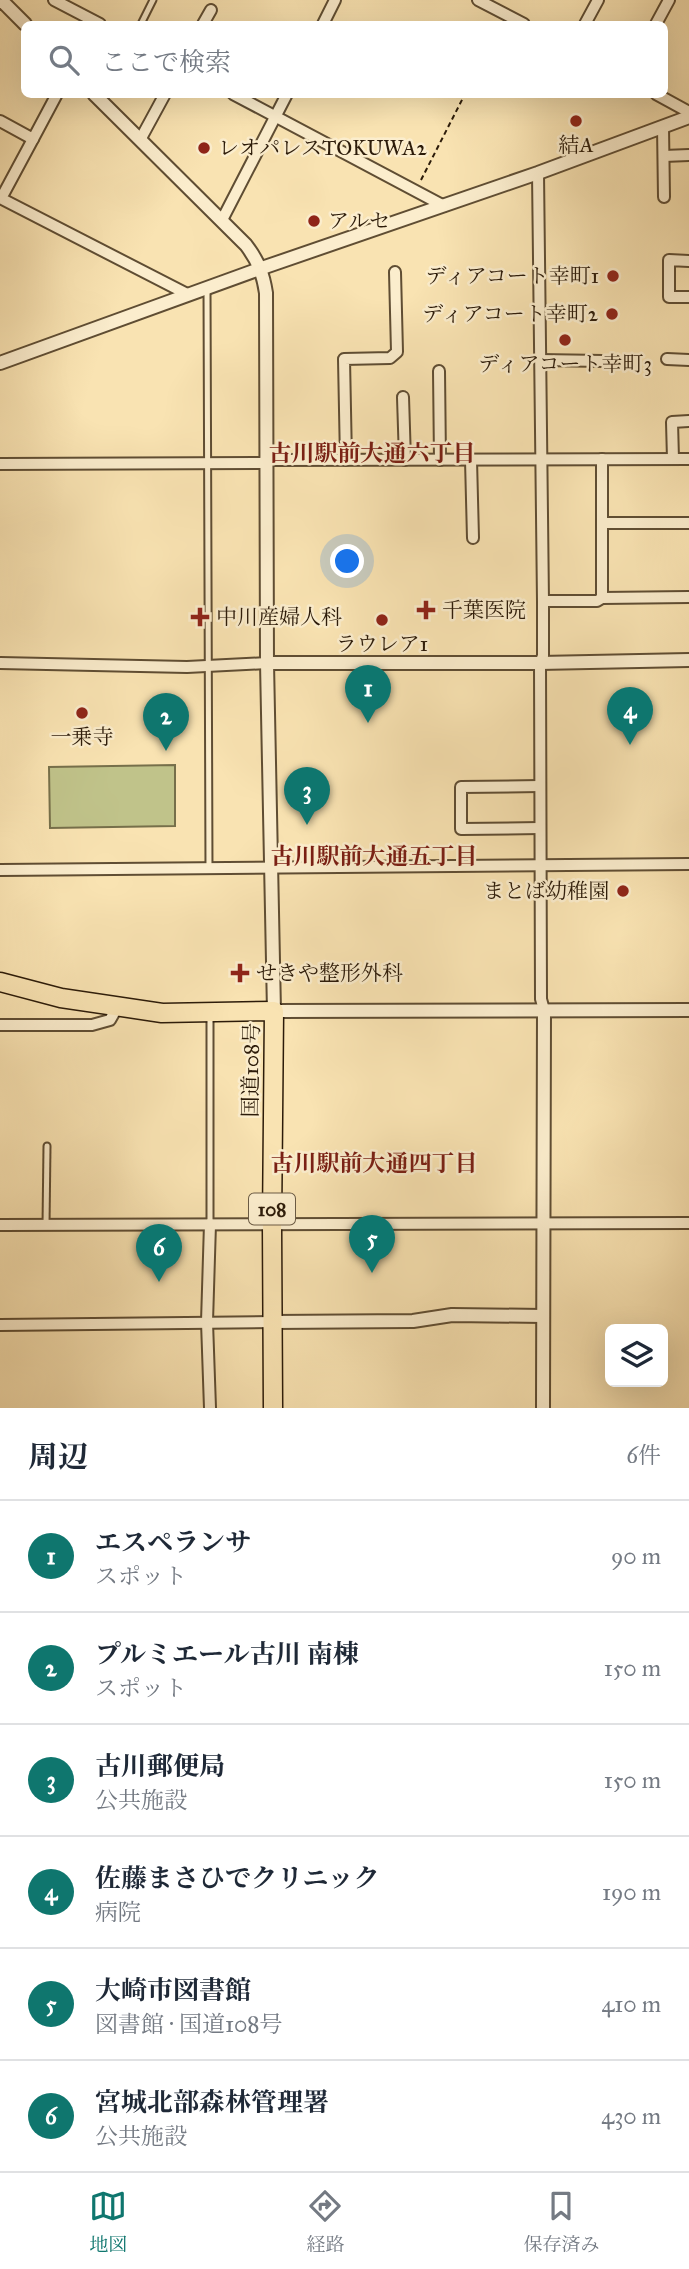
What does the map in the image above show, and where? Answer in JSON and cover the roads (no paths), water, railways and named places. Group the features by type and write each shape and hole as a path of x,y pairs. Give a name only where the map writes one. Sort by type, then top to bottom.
{"highway":[{"name":"国道108号","path":"0,982 61,998 162,1013 274,1011 273,1408"}],"street":[{"path":"1,0 22,21"},
{"path":"54,0 94,21"},
{"path":"324,21 335,0"},
{"path":"478,0 518,21"},
{"path":"587,21 598,0"},
{"path":"658,21 669,0"},
{"path":"205,21 211,10"},
{"path":"55,98 2,195 189,295"},
{"path":"98,98 222,220 246,245 262,268 266,293 267,663 274,1011 689,1010"},
{"path":"140,140 163,98"},
{"path":"240,98 444,206"},
{"path":"222,220 284,98"},
{"path":"662,98 689,115"},
{"path":"0,363 262,268 538,173 689,115"},
{"path":"0,121 33,138"},
{"path":"663,127 664,197"},
{"path":"664,156 689,155"},
{"path":"538,173 543,601 543,656 540,663 541,999 544,1010 543,1408"},
{"path":"689,261 669,261 669,297 689,297"},
{"path":"346,460 344,359 390,358 397,352 395,272"},
{"path":"667,359 689,360"},
{"path":"540,360 603,361"},
{"path":"439,371 440,460"},
{"path":"403,397 405,460"},
{"path":"673,459 672,422 689,421"},
{"path":"0,464 689,459"},
{"path":"471,460 473,538"},
{"path":"602,460 602,598"},
{"path":"602,523 689,523"},
{"path":"543,601 689,597"},
{"path":"0,663 208,666 267,663 689,660"},
{"path":"540,786 461,787 461,829 540,828"},
{"path":"0,870 689,864"},
{"path":"0,1025 92,1025 110,1020 118,1006"},
{"path":"0,1225 689,1223"},
{"path":"209,1408 207,1322 210,1224"},
{"path":"0,1325 413,1321 452,1315 543,1317"}],"lane":[{"path":"142,21 153,0"},
{"path":"207,288 209,869"},
{"path":"210,1013 210,1224"},
{"path":"46,1225 47,1146"}],"place":[{"name":"結A","path":"576,121"},
{"name":"レオパレスTOKUWA2","path":"204,148"},
{"name":"アルセ","path":"314,221"},
{"name":"ディアコート幸町1","path":"613,276"},
{"name":"ディアコート幸町2","path":"612,314"},
{"name":"ディアコート幸町3","path":"565,340"},
{"name":"千葉医院","path":"426,610"},
{"name":"中川産婦人科","path":"200,617"},
{"name":"ラウレア1","path":"382,620"},
{"name":"一乗寺","path":"82,713"},
{"name":"エスペランサ","path":"368,723"},
{"name":"佐藤まさひでクリニック","path":"630,745"},
{"name":"プルミエール古川 南棟","path":"166,751"},
{"name":"古川郵便局","path":"307,825"},
{"name":"まとば幼稚園","path":"623,891"},
{"name":"せきや整形外科","path":"240,973"},
{"name":"大崎市図書館","path":"372,1273"},
{"name":"宮城北部森林管理署","path":"159,1282"}],"district":[{"name":"古川駅前大通六丁目","path":"372,453"},
{"name":"古川駅前大通五丁目","path":"374,856"},
{"name":"古川駅前大通四丁目","path":"374,1163"}]}
